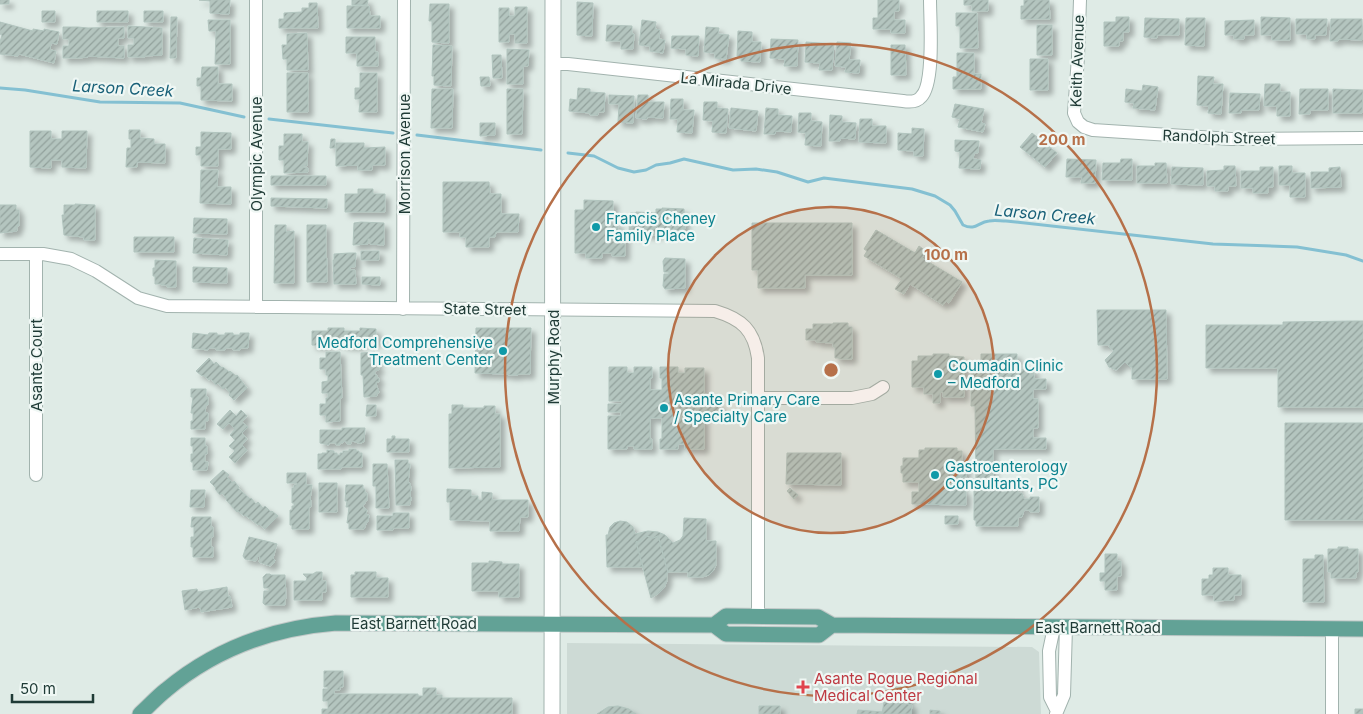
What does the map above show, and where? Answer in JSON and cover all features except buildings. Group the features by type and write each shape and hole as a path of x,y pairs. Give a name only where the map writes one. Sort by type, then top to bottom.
{"main road":[{"name":"East Barnett Road","path":"140,714 164,691 223,651 247,641 293,628 336,622 714,624 726,616 758,616 818,617 832,625 1363,629"},
{"name":"East Barnett Road","path":"714,624 726,634 819,635 832,625"}],"street":[{"name":"Olympic Avenue","path":"256,0 256,307"},
{"name":"Morrison Avenue","path":"403,309 404,0"},
{"name":"Murphy Road","path":"552,714 553,0"},
{"name":"La Mirada Drive","path":"553,64 568,64 915,101 919,100 925,92 929,79 930,0"},
{"name":"Keith Avenue","path":"1078,122 1074,113 1080,0"},
{"name":"Randolph Street","path":"1078,122 1084,127 1093,130 1231,139 1363,138"},
{"name":"State Street","path":"0,254 36,254 71,259 96,271 138,298 166,306 715,311 730,315 749,332 756,344 758,358 758,616"},
{"name":"Asante Court","path":"36,254 36,476"},
{"path":"758,398 852,398 872,394 883,387"},
{"path":"1057,713 1064,695 1060,627"},
{"path":"1332,629 1332,714"}],"shaded area":[{"name":"Asante Rogue Regional Medical Center","path":"567,643 1032,647 1039,652 1041,714 567,714"}],"waterway":[{"name":"Larson Creek","path":"0,88 100,102 180,103 244,117"},
{"name":"Larson Creek","path":"269,119 393,133"},
{"name":"Larson Creek","path":"417,135 541,150"},
{"name":"Larson Creek","path":"568,153 594,156 618,168 634,172 684,159 733,170 756,169 777,172 808,182 824,178 912,189 935,196 950,205 963,225 967,227 974,227 989,221 1006,221 1213,244 1297,247 1346,255 1363,261"}],"place":[{"name":"Francis Cheney Family Place","path":"596,227"},
{"name":"Medford Comprehensive Treatment Center","path":"503,351"},
{"name":"Coumadin Clinic – Medford","path":"938,374"},
{"name":"Asante Primary Care / Specialty Care","path":"664,408"},
{"name":"Gastroenterology Consultants, PC","path":"935,475"},
{"name":"Asante Rogue Regional Medical Center","path":"803,687"}]}
